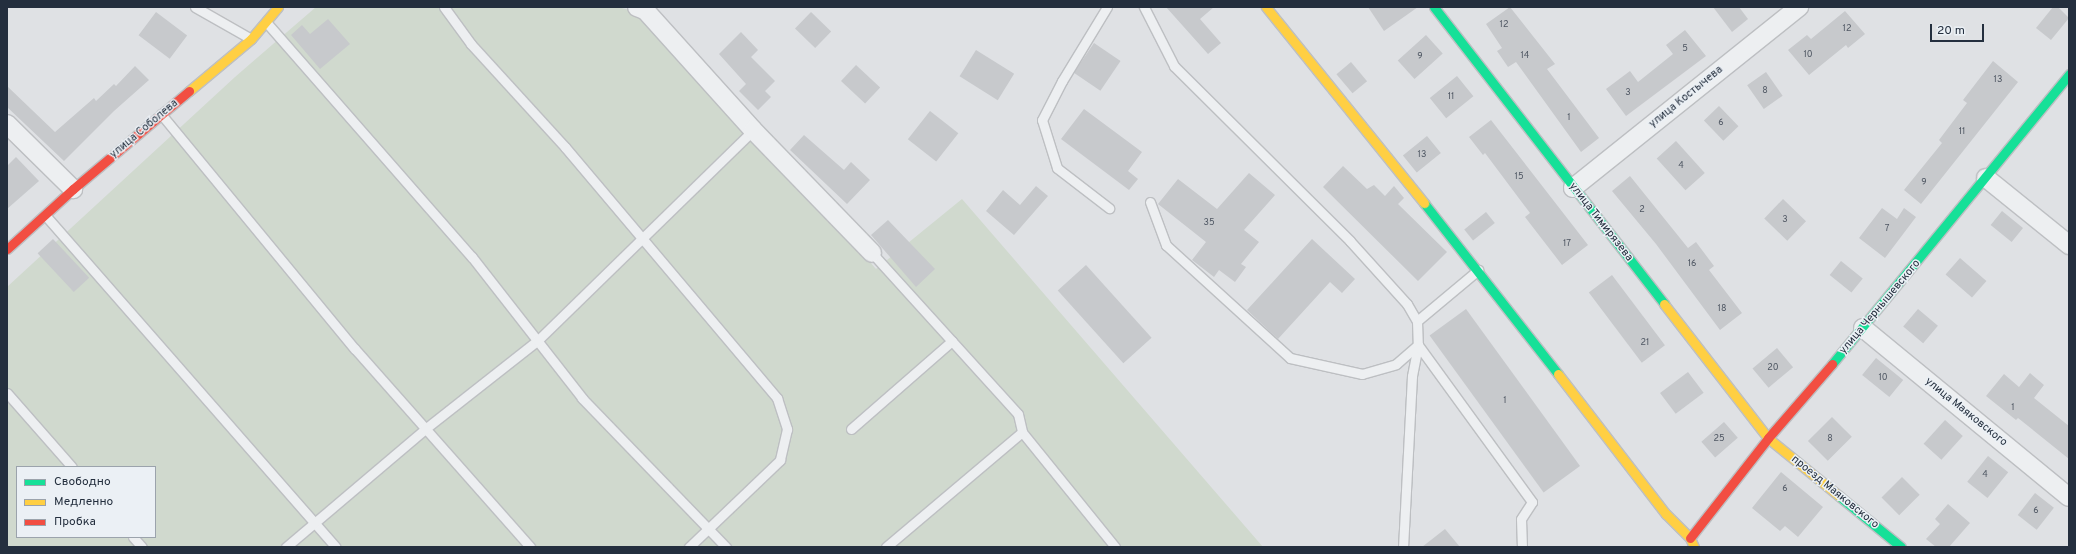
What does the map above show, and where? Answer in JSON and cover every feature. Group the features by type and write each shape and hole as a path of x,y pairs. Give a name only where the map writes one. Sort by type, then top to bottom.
{"street":[{"name":"улица Соболева","path":"7,249 74,189 251,38 278,7"},
{"path":"637,7 645,10 753,130 872,253"},
{"path":"1266,7 1478,270 1666,514 1692,543"},
{"name":"улица Тимирязева","path":"1434,7 1768,438"},
{"name":"улица Костычева","path":"1574,188 1799,7"},
{"name":"улица Чернышевского","path":"1692,543 1768,438 1864,328 2069,74"},
{"path":"7,124 74,189"},
{"path":"1986,178 2069,245"},
{"name":"улица Маяковского","path":"1864,328 2069,497"},
{"name":"проезд Маяковского","path":"1768,438 1901,547"}],"lane":[{"path":"195,7 251,38"},
{"path":"444,7 471,44 565,147 777,398 787,429 780,460 689,547"},
{"path":"1107,7 1062,81 1042,120 1057,168 1109,208"},
{"path":"1144,7 1174,66 1350,240 1407,304 1417,321 1418,345 1412,376 1403,547"},
{"path":"266,22 472,257 582,398 726,547"},
{"path":"161,114 355,349 530,547"},
{"path":"286,547 425,429 537,341 753,130"},
{"path":"1150,202 1166,246 1290,358 1362,374 1396,364 1418,345"},
{"path":"45,215 336,547"},
{"path":"872,253 1018,414 1022,432 1115,547"},
{"path":"1417,321 1478,270"},
{"path":"851,429 952,341"},
{"path":"1418,345 1532,502 1522,519 1522,547"},
{"path":"7,393 71,466"},
{"path":"886,547 1022,432"},
{"path":"134,538 142,547"}],"shaded area":[{"path":"316,7 618,7 656,17 876,269 962,199 1263,547 7,547 7,287 235,77"}],"building":[{"path":"1166,7 1214,7 1200,19 1221,43 1208,54"},
{"path":"1368,7 1418,7 1384,31"},
{"path":"1510,7 1555,64 1547,69 1599,138 1581,152 1516,62 1508,67 1497,51 1502,48 1486,24"},
{"path":"1713,7 1739,7 1748,19 1732,32"},
{"path":"2053,7 2058,7 2069,18 2051,40 2036,28"},
{"path":"1845,11 1865,34 1848,48 1846,45 1809,75 1788,50 1807,35 1811,39"},
{"path":"156,12 187,35 170,59 139,35"},
{"path":"811,12 831,31 815,48 795,29"},
{"path":"328,19 350,44 320,69 291,35 302,25 310,34"},
{"path":"1685,30 1706,56 1626,116 1606,89 1630,71 1638,82 1673,54 1666,45"},
{"path":"741,32 758,50 751,57 775,81 765,91 771,97 758,110 739,91 746,84 719,54"},
{"path":"1426,35 1443,54 1414,79 1398,60"},
{"path":"1094,43 1121,61 1100,91 1074,73"},
{"path":"976,50 1014,74 998,100 960,76"},
{"path":"1993,61 2018,82 1921,204 1904,190 1942,143 1939,140 1967,103 1963,100"},
{"path":"1351,62 1367,81 1353,93 1336,74"},
{"path":"856,65 880,88 865,104 841,81"},
{"path":"135,66 149,80 114,111 64,161 7,107 7,86 55,132 94,98 96,101 114,84 116,86"},
{"path":"1766,72 1783,96 1764,109 1747,85"},
{"path":"1457,76 1473,96 1446,118 1430,98"},
{"path":"1719,106 1738,126 1723,141 1704,121"},
{"path":"1084,109 1142,152 1128,171 1138,179 1129,190 1061,139"},
{"path":"930,111 958,133 936,162 908,139"},
{"path":"1491,120 1588,245 1562,265 1525,217 1530,213 1485,153 1483,155 1469,137"},
{"path":"804,135 844,170 851,162 870,180 847,204 790,150"},
{"path":"1427,136 1441,153 1417,173 1403,156"},
{"path":"1676,141 1705,173 1685,190 1657,158"},
{"path":"16,157 39,181 7,209 7,166"},
{"path":"1343,166 1367,189 1374,185 1385,196 1394,186 1404,198 1398,204 1447,252 1418,281 1323,187"},
{"path":"1249,173 1275,195 1244,230 1259,242 1241,264 1246,267 1235,282 1219,270 1214,277 1192,260 1206,242 1158,204 1178,179 1217,209"},
{"path":"1630,176 1688,248 1696,242 1714,266 1709,270 1742,313 1720,330 1656,244 1612,191"},
{"path":"1036,186 1048,196 1014,235 986,211 1003,190 1020,205"},
{"path":"1783,199 1806,221 1787,241 1764,218"},
{"path":"1882,208 1897,219 1904,208 1916,217 1885,258 1859,238"},
{"path":"2002,211 2023,228 2012,242 1991,225"},
{"path":"1486,212 1495,223 1473,241 1464,230"},
{"path":"888,220 935,269 916,287 871,235"},
{"path":"53,239 89,278 74,292 38,253"},
{"path":"1312,239 1355,279 1342,293 1330,282 1278,339 1247,310"},
{"path":"1960,258 1986,281 1972,298 1946,275"},
{"path":"1841,261 1863,279 1851,293 1830,275"},
{"path":"1086,265 1152,338 1123,363 1058,290"},
{"path":"1612,275 1665,345 1642,363 1589,292"},
{"path":"1466,309 1580,466 1544,492 1430,335"},
{"path":"1918,309 1938,326 1923,343 1903,327"},
{"path":"1777,348 1793,367 1769,388 1752,369"},
{"path":"1876,358 1903,380 1889,397 1862,375"},
{"path":"1688,372 1704,393 1676,414 1660,393"},
{"path":"2030,373 2044,385 2034,398 2069,426 2069,459 2018,418 2016,420 1986,396 2004,374 2019,387"},
{"path":"1832,417 1852,437 1828,461 1808,441"},
{"path":"1945,420 1963,436 1941,460 1924,444"},
{"path":"1724,422 1738,438 1715,458 1701,442"},
{"path":"1988,456 2008,472 1987,498 1967,482"},
{"path":"1781,472 1823,507 1798,537 1785,526 1780,531 1752,508"},
{"path":"1902,477 1920,495 1899,515 1881,498"},
{"path":"2035,493 2054,508 2037,530 2018,515"},
{"path":"1948,504 1970,523 1949,547 1936,547 1926,539 1940,524 1935,519"},
{"path":"1445,529 1460,547 1422,547"}],"traffic: fast":[{"path":"1434,7 1664,304"},
{"path":"1832,364 2069,74"},
{"path":"1424,203 1558,374"},
{"path":"1839,496 1901,547"}],"traffic: slow":[{"path":"189,91 251,39 278,7"},
{"path":"1266,7 1424,203"},
{"path":"1664,304 1768,438 1839,496"},
{"path":"1558,374 1666,514 1690,538 1694,547"}],"traffic: jam":[{"path":"7,249 73,189 189,91"},
{"path":"1690,538 1768,438 1832,364"}]}
